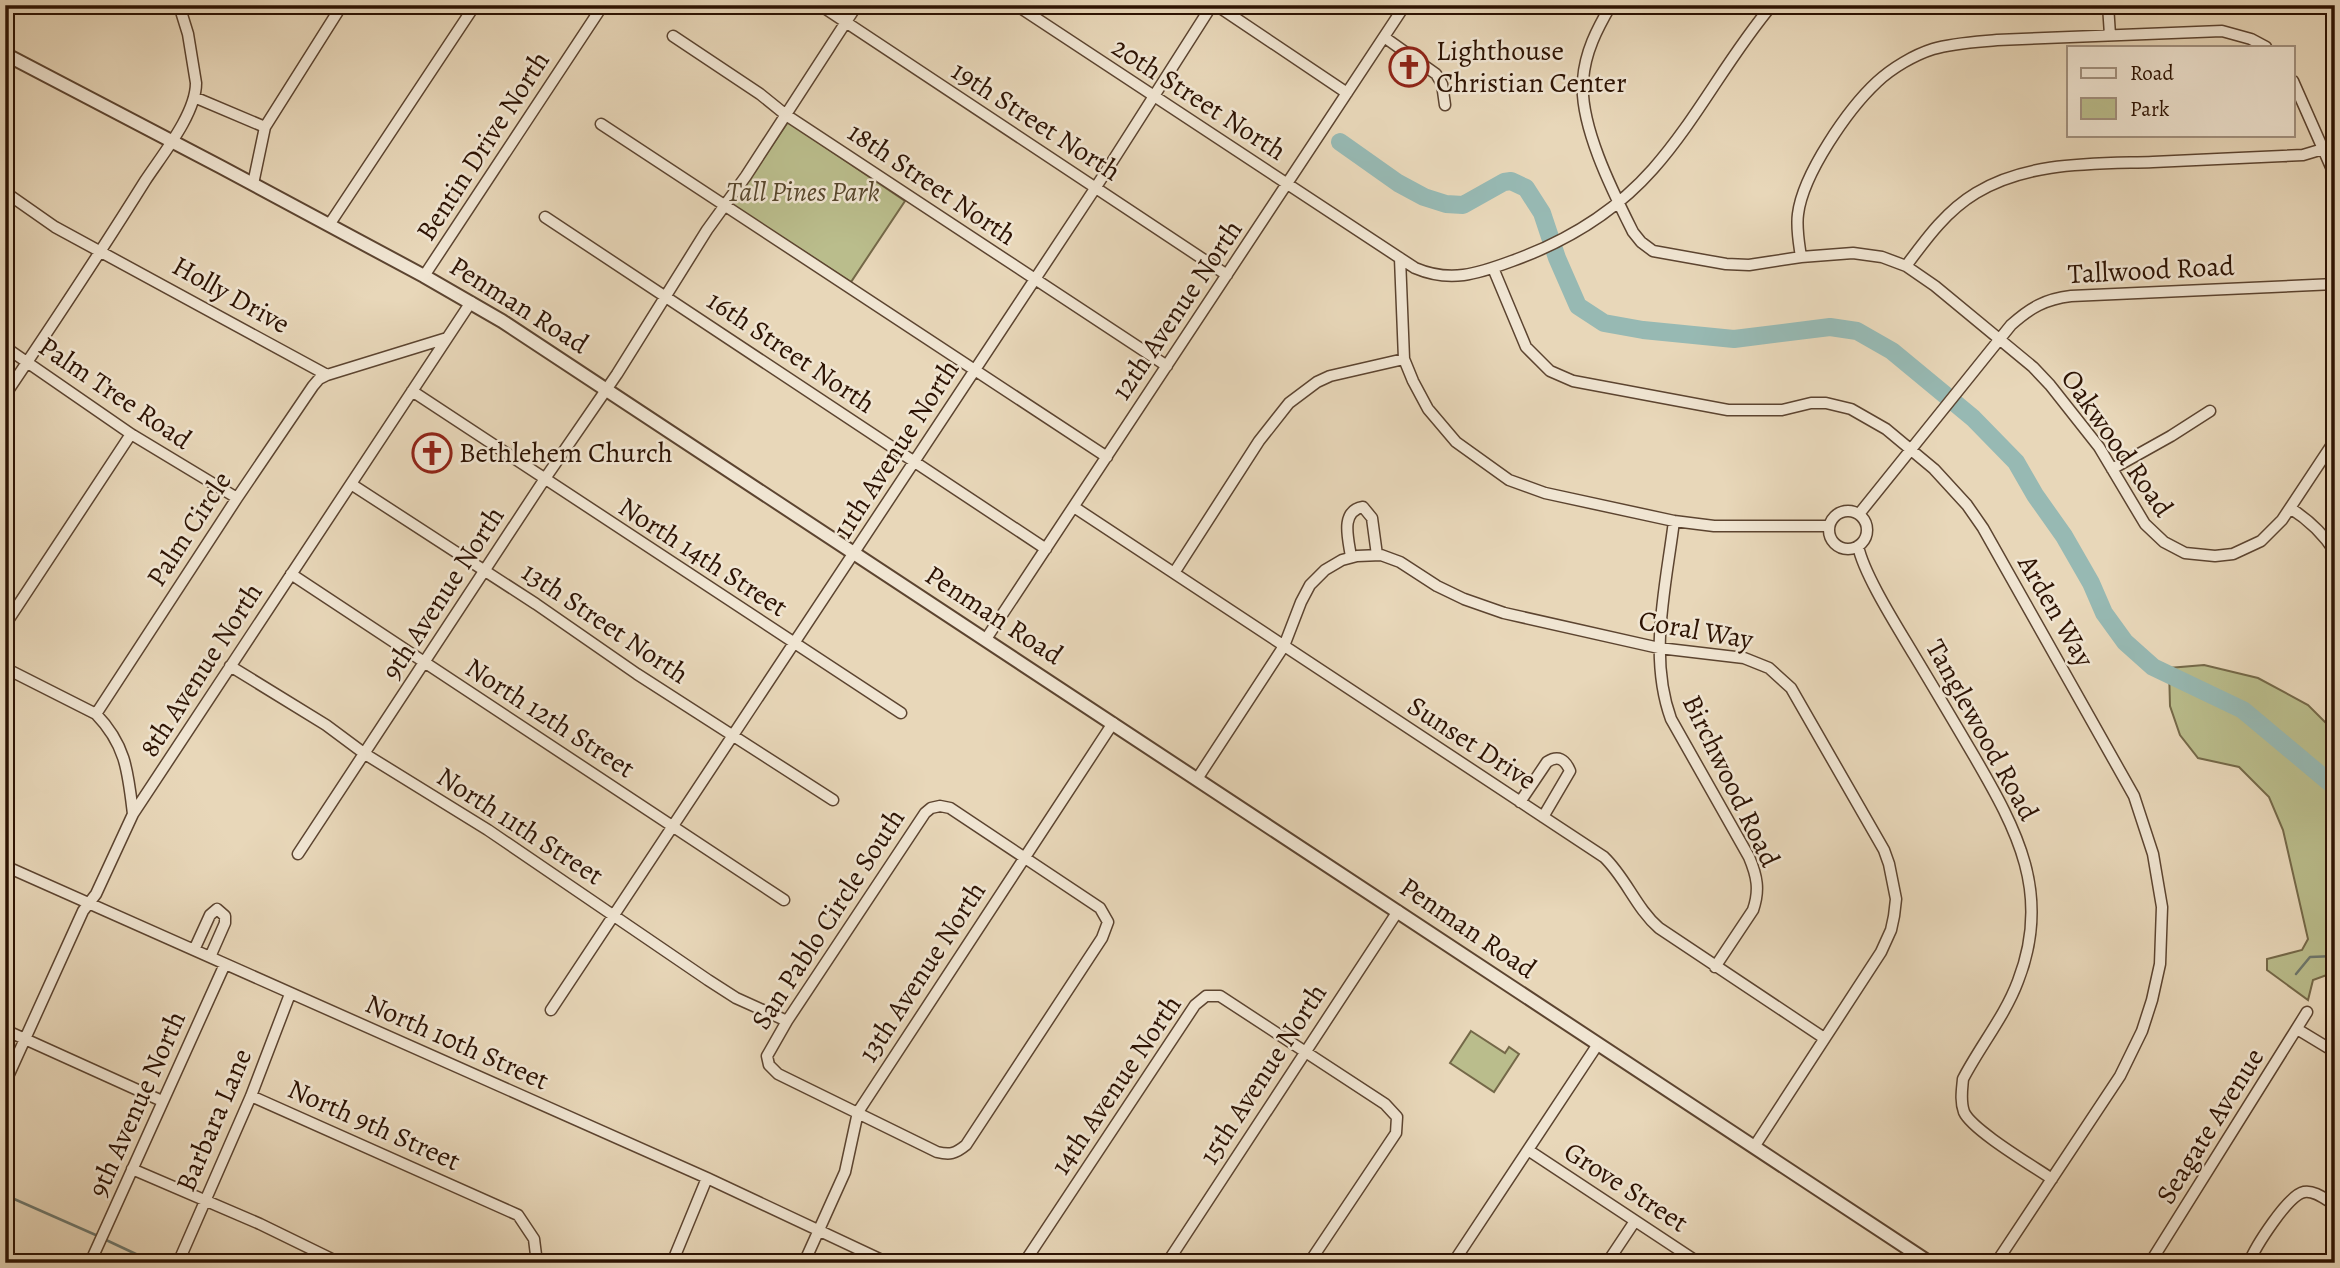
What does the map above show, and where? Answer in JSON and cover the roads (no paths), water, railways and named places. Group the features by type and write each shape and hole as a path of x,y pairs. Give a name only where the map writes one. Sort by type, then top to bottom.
{"street":[{"path":"5,395 102,251 184,121 194,97 196,83 188,34 178,5"},
{"path":"253,184 265,127 342,5"},
{"path":"329,225 475,5"},
{"name":"Bentin Drive North","path":"424,276 603,5"},
{"name":"19th Street North","path":"820,5 1227,275"},
{"name":"9th Avenue North","path":"298,854 857,5"},
{"name":"20th Street North","path":"1016,5 1400,258 1428,274 1446,277 1493,268 1555,244 1595,220 1619,200 1652,170 1668,151 1750,31 1772,5"},
{"path":"1214,5 1347,93"},
{"name":"11th Avenue North","path":"551,1010 675,826 1214,5"},
{"name":"12th Avenue North","path":"986,639 1405,5"},
{"path":"1611,5 1596,31 1587,55 1582,81 1588,127 1619,200"},
{"path":"2108,5 2110,35"},
{"path":"1801,257 1797,235 1798,215 1806,184 1820,158 1859,102 1877,82 1894,69 1932,49 1965,43 2222,31 2251,38 2264,46"},
{"name":"18th Street North","path":"673,37 761,94 786,115 1167,366"},
{"path":"1384,37 1436,74 1442,84 1445,105"},
{"name":"Penman Road","path":"5,54 471,302 855,552 1930,1263"},
{"path":"2294,83 2335,176"},
{"path":"194,97 265,127"},
{"path":"601,124 1107,457"},
{"path":"1906,266 1927,238 1958,205 1992,184 2014,177 2074,165 2303,155 2323,149"},
{"name":"Holly Drive","path":"5,192 20,205 55,226 327,374"},
{"name":"Oakwood Road","path":"1619,200 1633,232 1653,251 1726,264 1749,265 1801,257 1864,254 1906,266 1935,286 2033,367 2085,427 2150,530 2164,542 2185,553 2215,556 2233,554 2247,549 2271,533 2291,509 2335,440"},
{"name":"16th Street North","path":"545,217 1046,549"},
{"path":"1400,258 1404,359 1428,409 1456,442 1508,480 1545,493 1674,521 1714,526 1829,526"},
{"name":"Arden Way","path":"1493,268 1527,347 1550,371 1573,381 1728,410 1772,411 1811,403 1826,403 1851,409 1870,418 1911,448 1951,487 1983,528 2121,771 2144,821 2160,881 2160,964 2142,1031 2120,1076 1996,1263"},
{"name":"Tallwood Road","path":"1859,514 1999,340 2026,311 2041,302 2055,298 2335,284"},
{"name":"8th Avenue North","path":"5,1083 133,814 471,302"},
{"path":"327,374 447,338"},
{"name":"Palm Tree Road","path":"5,347 131,434 237,498"},
{"path":"1174,573 1259,441 1289,403 1317,382 1330,376 1404,359"},
{"name":"Palm Circle","path":"96,714 313,386 327,374"},
{"name":"North 14th Street","path":"412,391 901,713"},
{"path":"2112,469 2210,411"},
{"path":"5,625 131,434"},
{"name":"13th Street North","path":"351,484 833,800"},
{"name":"Sunset Drive","path":"1074,507 1604,857 1616,869 1648,919 1715,967 1824,1038"},
{"path":"1351,557 1347,519 1351,513 1363,507 1372,518 1377,555"},
{"path":"2291,509 2306,518 2335,552"},
{"path":"1853,511 1859,514 1867,524 1863,542 1852,548 1840,547 1831,538 1831,520 1840,512 1853,511"},
{"name":"Birchwood Road","path":"1674,521 1659,648 1660,682 1671,719 1749,857 1758,880 1753,910 1715,967"},
{"name":"Tanglewood Road","path":"1858,546 1864,565 1999,799 2020,845 2031,892 2029,943 2025,963 2013,995 1963,1079 1961,1093 1965,1112 1975,1126 2052,1179"},
{"name":"Coral Way","path":"1197,779 1284,646 1310,585 1325,570 1351,557 1377,555 1400,562 1437,586 1504,613 1659,648 1744,658 1769,668 1791,688 1884,850 1894,882 1896,899 1891,930 1868,974 1754,1147"},
{"name":"North 12th Street","path":"291,574 784,900"},
{"name":"North 11th Street","path":"230,666 488,830 736,998 786,1021"},
{"path":"5,668 96,714 116,737 122,751 133,814"},
{"name":"13th Avenue North","path":"804,1263 845,1172 858,1112 1113,723"},
{"path":"1520,802 1547,762 1554,758 1561,759 1570,771 1543,817"},
{"name":"San Pablo Circle South","path":"858,1112 778,1074 769,1065 767,1056 786,1021 931,807 950,808 1024,858"},
{"path":"858,1112 937,1152 948,1155 957,1153 966,1145 1107,931 1108,922 1100,908 1024,858"},
{"name":"North 10th Street","path":"5,866 707,1178 888,1263"},
{"path":"194,950 210,915 218,909 225,916 225,923 210,957"},
{"name":"15th Avenue North","path":"1167,1263 1398,911"},
{"name":"9th Avenue North","path":"90,1263 225,964"},
{"name":"Barbara Lane","path":"178,1263 251,1096 290,994"},
{"name":"14th Avenue North","path":"1024,1263 1195,1005 1206,996 1220,996 1305,1051"},
{"name":"Seagate Avenue","path":"2150,1263 2307,1012"},
{"path":"2297,1028 2335,1052"},
{"path":"5,1030 162,1101"},
{"path":"1453,1263 1598,1044"},
{"path":"1305,1051 1385,1104 1397,1117 1398,1124 1393,1138 1310,1263"},
{"name":"North 9th Street","path":"251,1096 518,1215 534,1239 537,1263"},
{"name":"Grove Street","path":"1528,1150 1699,1263"},
{"path":"132,1168 340,1263"},
{"path":"672,1263 707,1178"},
{"path":"2249,1263 2252,1254 2291,1200 2303,1192 2315,1194 2335,1205"},
{"path":"1607,1263 1635,1221"}],"waterway":[{"path":"1340,142 1398,183 1424,197 1446,204 1463,205 1504,182 1511,181 1526,188 1542,213 1557,258 1578,306 1604,323 1643,330 1734,339 1830,327 1857,331 1892,351 1973,418 2016,462 2064,536 2091,583 2104,613 2125,642 2153,667 2243,710 2335,787"},
{"path":"2296,974 2310,957 2335,956"},
{"path":"5,1195 98,1236"},
{"path":"104,1239 155,1263"}],"place":[{"name":"Lighthouse Christian Center","path":"1409,67"},
{"name":"Bethlehem Church","path":"432,453"}],"park label":[{"name":"Tall Pines Park","path":"803,192"}]}
